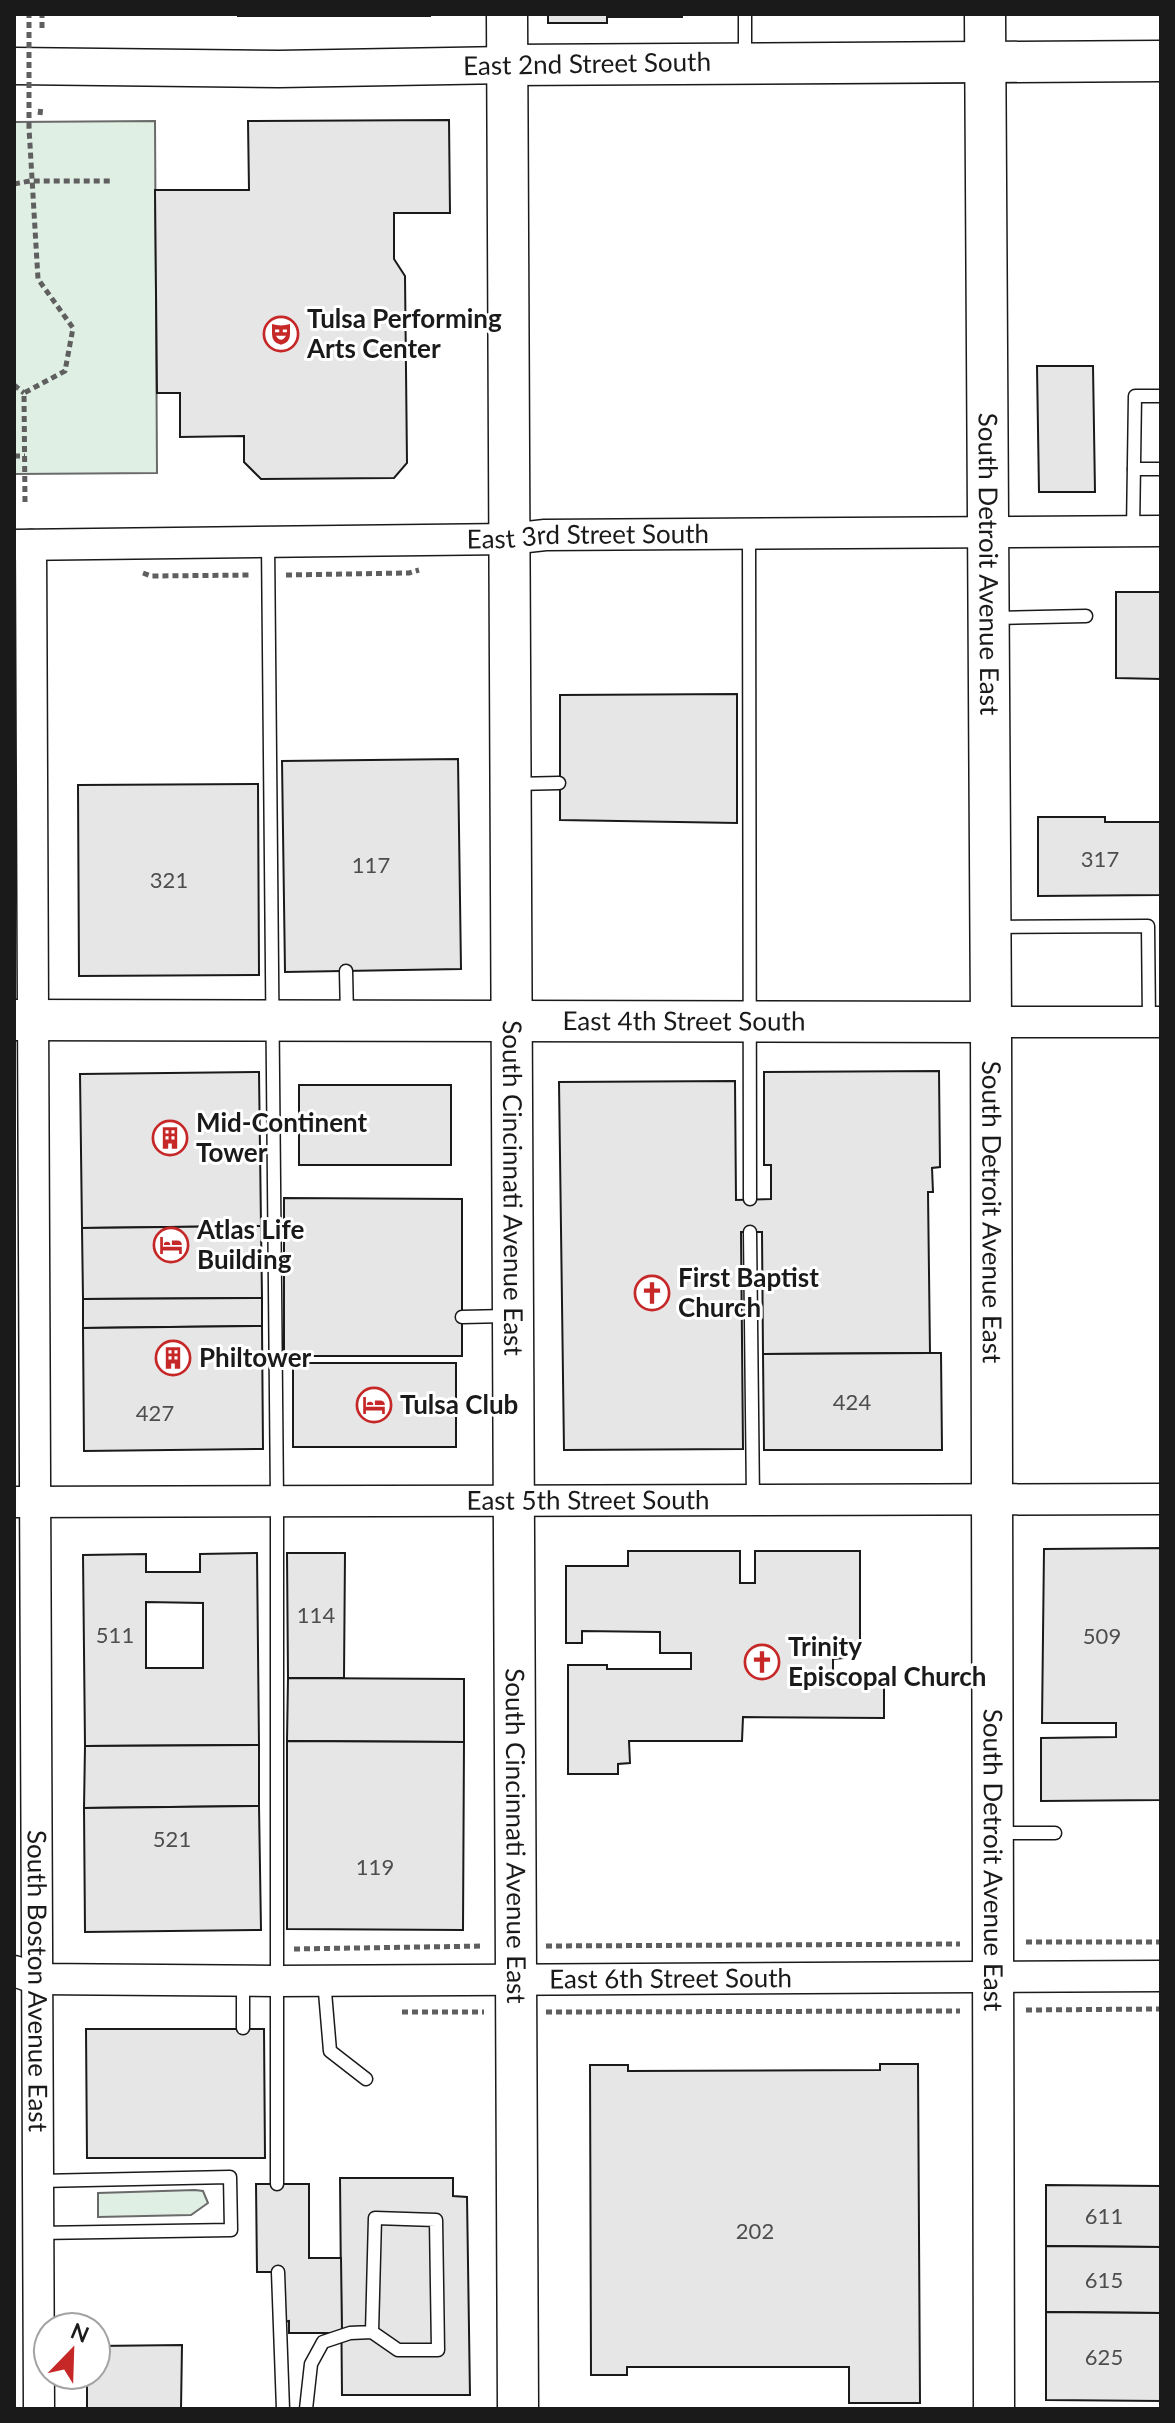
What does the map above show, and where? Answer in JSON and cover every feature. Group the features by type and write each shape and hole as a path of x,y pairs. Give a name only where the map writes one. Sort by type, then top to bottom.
{"main road":[{"name":"South Cincinnati Avenue East","path":"507,14 518,2409"},
{"name":"South Detroit Avenue East","path":"985,14 994,2409"},
{"name":"East 2nd Street South","path":"14,66 279,69 1161,61"},
{"name":"East 4th Street South","path":"23,1020 991,1022"}],"street":[{"name":"East 3rd Street South","path":"22,545 509,539 545,535 1147,531"},
{"name":"South Boston Avenue East","path":"22,545 22,1980 37,2181 39,2409"},
{"name":"East 4th Street South","path":"991,1022 1155,1022"},
{"name":"East 5th Street South","path":"23,1502 1161,1499"},
{"name":"East 6th Street South","path":"22,1980 1161,1976"}],"lane":[{"path":"745,14 745,63"},
{"path":"1147,531 1134,469 1135,396 1161,396"},
{"path":"1134,469 1161,469"},
{"path":"749,533 747,1021 750,1199"},
{"path":"268,542 277,1502 277,2184"},
{"path":"987,618 1086,616"},
{"path":"510,784 559,783"},
{"path":"990,927 1148,926 1155,1022"},
{"path":"346,971 347,1019"},
{"path":"750,1232 753,1500"},
{"path":"462,1317 513,1315"},
{"path":"992,1833 1055,1833"},
{"path":"324,1980 330,2051 366,2079"},
{"path":"243,1981 243,2028"},
{"path":"37,2181 230,2177 231,2230 38,2233"},
{"path":"306,2409 311,2364 323,2342 350,2333 372,2332 398,2350 438,2350 436,2220 375,2218 372,2332"},
{"path":"278,2272 283,2409"}],"path":[{"path":"24,393 65,371 73,328 38,279 30,181 29,14"},
{"path":"42,14 42,28"},
{"path":"40,115 41,106"},
{"path":"14,184 30,181 112,181"},
{"path":"14,385 24,393"},
{"path":"24,393 25,502"},
{"path":"14,456 25,456"},
{"name":"East 6th Street South","path":"515,1979 992,1977 1161,1942"},
{"name":"East 6th Street South","path":"515,1979 992,1977 1161,2009"}],"green space":[{"path":"155,121 157,473 14,474 14,122"},
{"path":"203,2191 208,2203 191,2215 98,2217 98,2193"}],"building":[{"path":"430,14 430,16 238,16"},
{"path":"548,14 682,14 682,17 607,17 607,23 548,23"},
{"name":"Tulsa Performing Arts Center","path":"449,120 450,213 394,213 394,259 405,276 407,463 394,478 261,479 244,462 244,436 180,437 180,393 157,393 155,190 249,190 248,121"},
{"path":"1037,366 1093,366 1095,492 1039,492"},
{"path":"1116,592 1161,592 1161,679 1116,678"},
{"path":"737,694 737,823 560,820 560,695"},
{"path":"458,759 461,969 285,972 282,761"},
{"path":"258,784 259,975 79,976 78,785"},
{"path":"1038,817 1105,817 1105,822 1161,822 1161,895 1038,896"},
{"name":"First Baptist Church","path":"939,1071 940,1167 932,1168 933,1192 928,1192 930,1353 763,1354 762,1232 741,1232 743,1449 564,1450 559,1082 735,1081 736,1200 771,1199 771,1165 764,1165 764,1072"},
{"name":"Mid-Continent Tower","path":"259,1072 261,1226 82,1228 80,1074"},
{"path":"299,1085 451,1085 451,1165 299,1165"},
{"path":"284,1198 462,1199 462,1356 284,1356"},
{"name":"Atlas Life Building","path":"261,1226 262,1298 83,1299 82,1228"},
{"path":"262,1298 262,1326 83,1328 83,1299"},
{"name":"Philtower","path":"262,1326 263,1449 84,1451 83,1328"},
{"path":"941,1353 942,1450 764,1450 763,1354"},
{"name":"Tulsa Club","path":"293,1363 456,1363 456,1447 293,1447"},
{"path":"1161,1548 1161,1800 1041,1801 1041,1738 1116,1737 1116,1723 1042,1723 1044,1549"},
{"name":"Trinity Episcopal Church","path":"628,1551 740,1551 740,1583 755,1583 755,1551 860,1551 860,1647 843,1647 843,1658 833,1659 833,1675 884,1675 884,1718 743,1717 742,1741 629,1741 630,1763 618,1764 618,1774 568,1774 568,1665 607,1665 607,1669 691,1669 691,1653 660,1653 660,1632 582,1631 582,1643 566,1643 566,1566 628,1566"},
{"path":"257,1553 259,1745 85,1746 83,1555 146,1554 146,1572 200,1572 200,1554","holes":["146,1602 203,1603 203,1668 146,1668"]},
{"path":"287,1553 345,1553 344,1678 288,1678"},
{"path":"288,1678 464,1679 464,1742 287,1741"},
{"path":"287,1741 464,1742 463,1930 287,1929"},
{"path":"259,1745 259,1806 84,1808 85,1746"},
{"path":"259,1806 261,1930 85,1932 84,1808"},
{"path":"86,2029 264,2029 265,2158 87,2158"},
{"path":"880,2064 918,2064 920,2403 849,2403 849,2367 627,2367 627,2375 591,2375 590,2065 628,2065 628,2071 880,2070"},
{"path":"340,2178 453,2178 453,2196 467,2197 470,2395 342,2395"},
{"path":"256,2184 309,2184 309,2258 341,2258 342,2333 289,2333 289,2321 283,2322 282,2272 257,2272"},
{"path":"1046,2185 1161,2186 1161,2247 1046,2246"},
{"path":"1046,2246 1161,2247 1161,2313 1046,2312"},
{"path":"1046,2312 1161,2313 1161,2401 1046,2400"},
{"path":"182,2345 181,2409 87,2409 87,2391 112,2391 112,2346"}],"place":[{"name":"Tulsa Performing Arts Center","path":"281,334"},
{"name":"Mid-Continent Tower","path":"170,1138"},
{"name":"Atlas Life Building","path":"171,1245"},
{"name":"First Baptist Church","path":"652,1293"},
{"name":"Philtower","path":"173,1358"},
{"name":"Tulsa Club","path":"374,1405"},
{"name":"Trinity Episcopal Church","path":"762,1662"}]}
